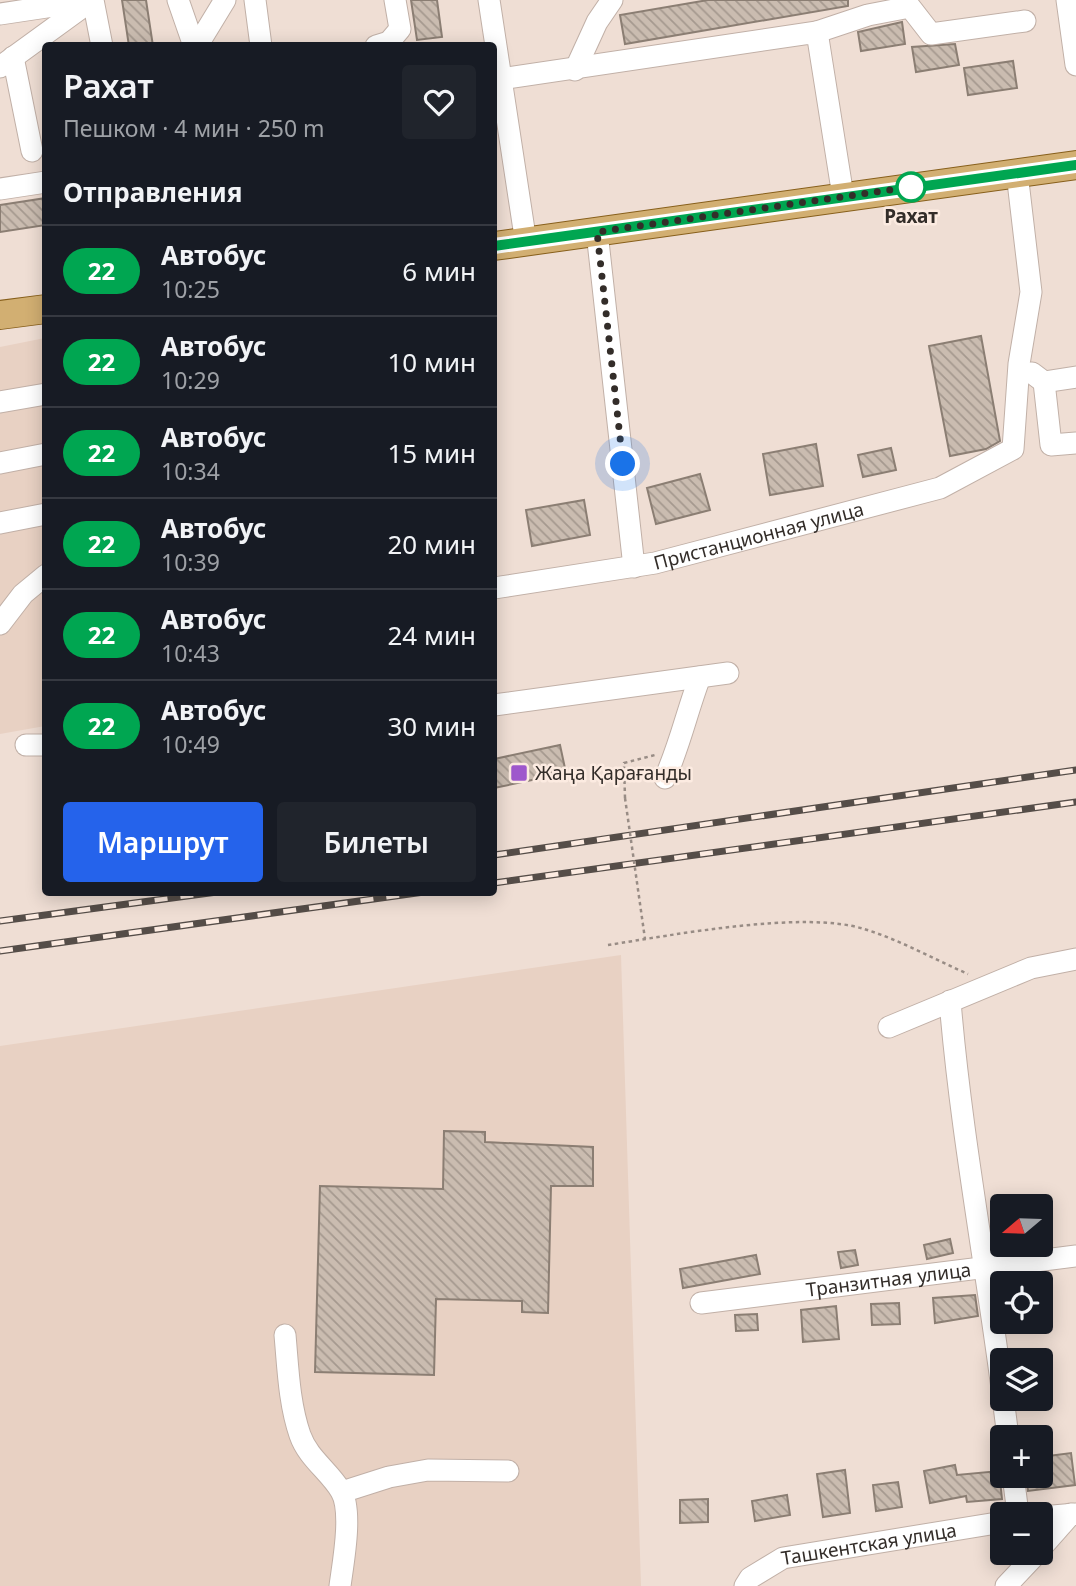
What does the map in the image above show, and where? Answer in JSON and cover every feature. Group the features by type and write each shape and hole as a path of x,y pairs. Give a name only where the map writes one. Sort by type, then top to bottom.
{"main road":[{"path":"497,246 1076,165"},
{"path":"0,315 42,310"}],"street":[{"path":"0,14 93,0"},
{"path":"93,0 101,42"},
{"path":"32,151 6,62 93,0"},
{"path":"178,0 194,42"},
{"path":"198,42 225,0"},
{"path":"255,0 260,42"},
{"path":"390,42 400,29 395,0"},
{"path":"489,0 494,42"},
{"path":"575,70 597,22 612,0"},
{"path":"1067,0 1076,65"},
{"path":"526,243 498,79 575,70 817,32 866,7 910,7 931,34 1025,21"},
{"path":"817,32 843,196"},
{"path":"1017,173 1031,292 1019,364 1044,382 1076,377"},
{"path":"0,189 42,183"},
{"path":"597,232 634,567"},
{"name":"Пристанционная улица","path":"497,588 634,567 940,488 1013,449 1019,364"},
{"path":"1044,382 1051,445 1076,443"},
{"path":"0,402 42,395"},
{"path":"0,463 42,455"},
{"path":"0,523 42,515"},
{"path":"0,624 23,594 42,578"},
{"path":"0,597 23,594"},
{"path":"497,705 729,673"},
{"path":"665,778 680,746 686,714 700,677"},
{"path":"889,1027 1031,968 1076,959"},
{"path":"950,1002 959,1106 997,1348"},
{"name":"Транзитная улица","path":"701,1303 1076,1256"},
{"path":"285,1335 292,1405 301,1437 319,1468 342,1492 347,1516 340,1586"},
{"path":"342,1492 389,1477 428,1470 508,1471"},
{"path":"1053,1516 1073,1514"},
{"path":"1053,1535 1073,1514"},
{"name":"Ташкентская улица","path":"744,1586 750,1578 783,1558 990,1524"},
{"path":"1006,1586 1026,1565"}],"path":[{"path":"645,939 625,798 624,763 680,746"},
{"path":"608,945 805,923 862,928 990,985"}],"shaded area":[{"path":"42,339 42,727 0,734 0,347"},
{"path":"621,955 641,1586 0,1586 0,1046"}],"building":[{"path":"122,0 146,0 152,42 128,42"},
{"path":"411,0 437,0 442,37 417,40"},
{"path":"708,0 848,0 848,6 625,44 620,15"},
{"path":"902,22 905,44 861,51 858,32"},
{"path":"955,44 959,65 916,72 912,47"},
{"path":"1013,61 1017,88 968,95 964,68"},
{"path":"42,199 42,226 0,232 0,205"},
{"path":"981,336 1000,441 986,449 950,456 929,346"},
{"path":"816,444 823,486 770,495 763,454"},
{"path":"891,448 896,470 863,477 858,455"},
{"path":"700,474 710,510 656,524 647,488"},
{"path":"584,500 590,535 532,546 526,510"},
{"path":"560,745 566,773 497,787 497,758"},
{"path":"444,1131 485,1132 485,1142 593,1147 593,1186 551,1186 548,1313 522,1312 522,1301 436,1299 434,1375 315,1372 320,1186 443,1189"},
{"path":"950,1239 953,1253 927,1259 924,1245"},
{"path":"855,1250 858,1265 841,1268 838,1252"},
{"path":"756,1255 760,1274 683,1288 680,1269"},
{"path":"975,1295 978,1316 935,1323 933,1298"},
{"path":"899,1303 900,1324 872,1325 871,1304"},
{"path":"836,1306 839,1339 803,1342 801,1310"},
{"path":"757,1314 758,1330 736,1331 735,1315"},
{"path":"1071,1453 1075,1485 1053,1488 1053,1455"},
{"path":"955,1465 957,1475 990,1472 990,1488 1001,1488 1002,1499 967,1502 966,1496 930,1503 924,1471"},
{"path":"845,1470 850,1513 823,1517 817,1474"},
{"path":"898,1482 902,1507 876,1511 873,1485"},
{"path":"1028,1488 1052,1488 1028,1491"},
{"path":"787,1495 790,1515 755,1521 752,1501"},
{"path":"708,1499 708,1522 680,1523 680,1500"}],"railway":[{"path":"497,855 1076,770"},
{"path":"497,883 1076,802"},
{"path":"0,921 187,896"},
{"path":"0,951 395,896"}],"bus line":[{"name":"22","path":"497,246 1076,165"}],"place":[{"name":"Рахат","path":"911,187"},
{"name":"Жаңа Қарағанды","path":"519,773"}],"route":[{"path":"623,464 597,232 911,187"}]}
